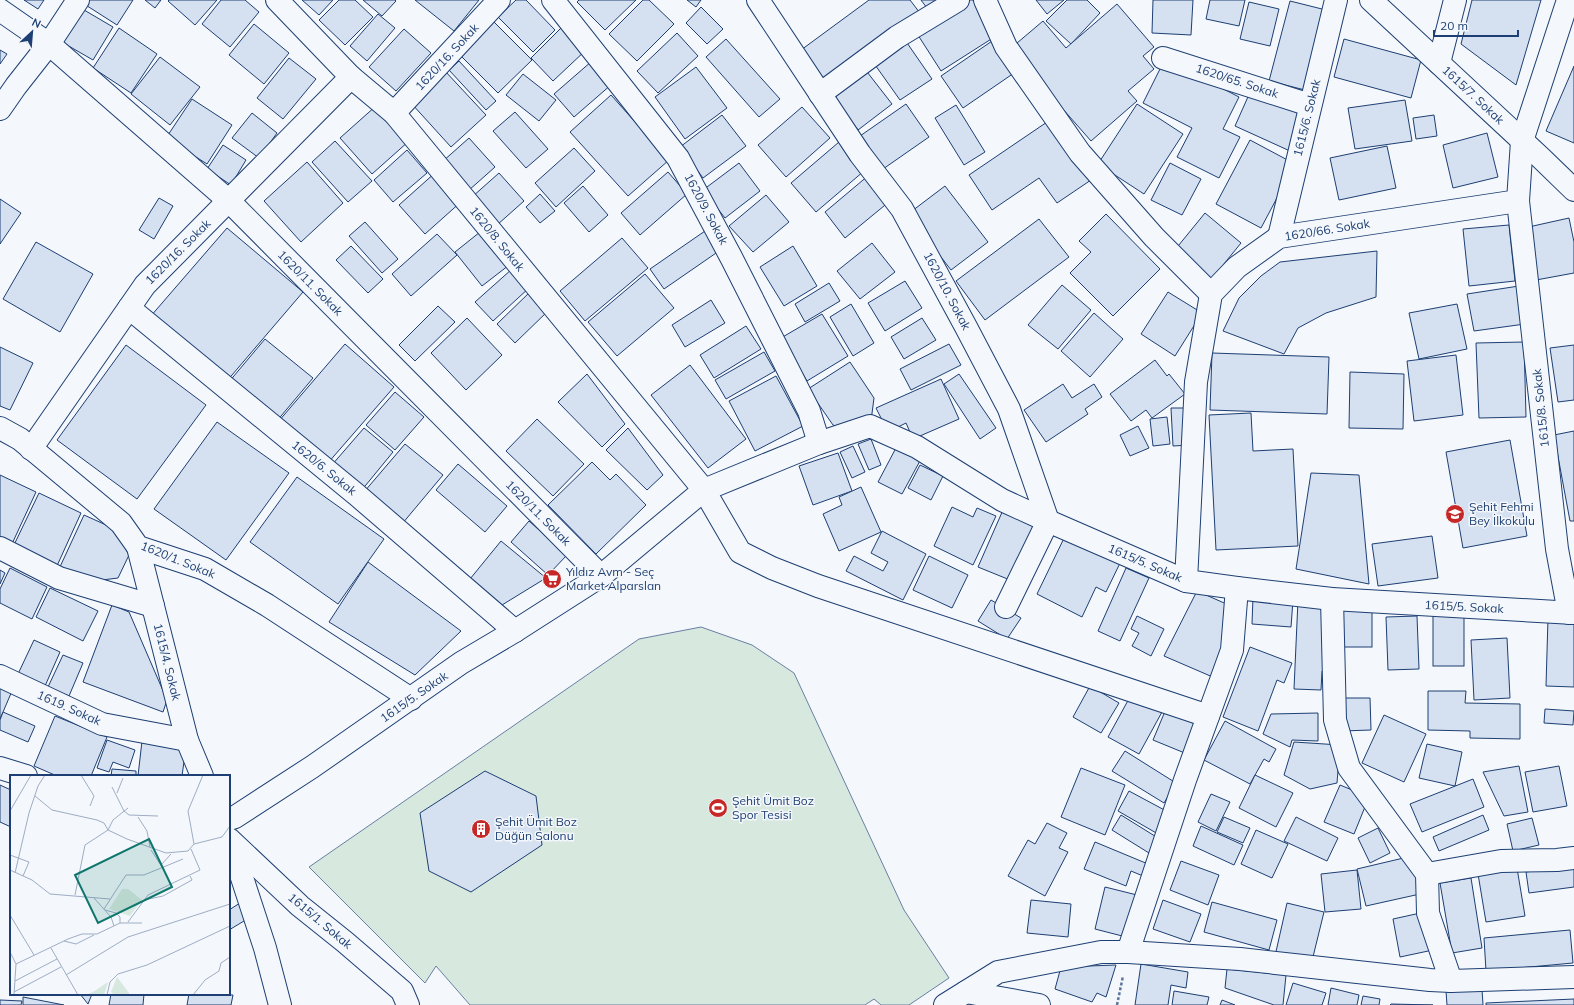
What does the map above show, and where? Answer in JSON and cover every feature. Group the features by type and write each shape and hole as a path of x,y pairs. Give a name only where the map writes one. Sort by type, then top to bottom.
{"street":[{"path":"0,109 49,44 78,0"},
{"name":"1620/8. Sokak","path":"277,0 351,77 394,113 704,490 740,552 772,568 818,586 1208,716"},
{"name":"1620/16. Sokak","path":"394,113 500,0"},
{"name":"1620/9. Sokak","path":"553,0 678,158 732,259 809,411 819,443"},
{"name":"1620/10. Sokak","path":"758,0 860,154 902,209 966,327 1008,409 1048,521"},
{"path":"820,94 898,37 958,0"},
{"path":"985,0 1006,47 1080,153 1154,237 1211,294 1196,382 1186,580"},
{"name":"1615/6. Sokak","path":"1279,237 1336,0"},
{"name":"1615/7. Sokak","path":"1371,0 1574,190"},
{"path":"1439,63 1455,0"},
{"path":"1518,201 1522,140 1568,0"},
{"name":"1620/11. Sokak","path":"0,10 49,44 229,201 601,576"},
{"name":"1620/65. Sokak","path":"1163,58 1310,105"},
{"name":"1620/16. Sokak","path":"31,448 146,285 351,77"},
{"name":"1620/66. Sokak","path":"1211,294 1237,267 1279,237 1518,201"},
{"name":"1615/8. Sokak","path":"1518,201 1566,546 1572,613"},
{"name":"1620/6. Sokak","path":"129,308 357,495 515,631"},
{"name":"1615/5. Sokak","path":"230,818 312,767 461,663 515,631 601,576 704,490 819,443 870,426 917,447 1002,500 1186,580 1237,588 1332,599 1572,613"},
{"name":"1620/1. Sokak","path":"0,428 20,439 121,523 138,547 205,568 267,605 411,699"},
{"path":"1006,607 1048,521"},
{"name":"1615/4. Sokak","path":"138,547 187,740 202,775"},
{"path":"0,548 59,578 153,606"},
{"path":"1128,952 1185,780 1232,650 1237,588"},
{"path":"1332,599 1335,720 1349,768 1427,874 1428,913 1451,981"},
{"name":"1619. Sokak","path":"0,676 102,724 187,740"},
{"path":"0,768 23,775"},
{"name":"1615/1. Sokak","path":"230,840 300,906 402,991 408,1005"},
{"path":"230,842 260,934 280,1005"},
{"path":"1427,874 1501,861 1557,860 1574,858"},
{"path":"945,1005 998,972 1101,952 1128,952 1240,959 1430,980 1451,981 1574,977"},
{"path":"966,992 1040,1005"}],"shaded area":[{"path":"701,627 752,645 794,673 904,910 949,978 909,1005 881,1005 874,999 865,1005 470,1005 436,966 425,983 309,867 639,639"}],"building":[{"path":"24,0 44,0 38,9"},
{"path":"83,0 133,0 117,25 81,2"},
{"path":"145,0 161,0 155,8"},
{"path":"217,0 195,25 168,1"},
{"path":"221,0 245,0 259,12 230,47 202,24"},
{"path":"302,0 333,0 319,15"},
{"path":"339,0 355,0 373,17 345,45 319,20"},
{"path":"363,0 395,0 396,1 382,16"},
{"path":"415,0 479,0 454,31"},
{"path":"516,0 526,0 555,30 533,52 498,17"},
{"path":"579,0 636,0 605,30 577,2"},
{"path":"643,0 649,0 674,24 637,61 609,34"},
{"path":"687,0 701,0 696,7"},
{"path":"869,0 910,0 923,17 827,87 801,50"},
{"path":"921,0 939,0 927,8"},
{"path":"966,0 973,0 996,36 941,71 916,32"},
{"path":"1036,0 1064,0 1047,14"},
{"path":"1067,0 1087,0 1100,13 1071,44 1046,21"},
{"path":"1153,0 1193,0 1191,35 1152,33"},
{"path":"1210,0 1245,0 1239,26 1206,19"},
{"path":"1472,0 1541,0 1516,85 1461,44"},
{"path":"1290,1 1330,11 1309,91 1269,81"},
{"path":"1249,2 1279,9 1270,46 1240,39"},
{"path":"1117,4 1154,47 1143,56 1154,69 1128,91 1137,101 1091,141 1010,49 1043,21 1066,48"},
{"path":"79,7 113,27 93,60 60,41"},
{"path":"701,7 723,29 707,44 686,23"},
{"path":"378,14 395,28 367,61 350,46"},
{"path":"492,20 532,60 498,93 458,53"},
{"path":"254,24 289,53 264,84 229,55"},
{"path":"563,26 586,50 553,81 531,58"},
{"path":"119,28 157,54 131,93 93,68"},
{"path":"404,29 431,53 396,91 369,67"},
{"path":"677,33 698,56 658,93 637,71"},
{"path":"726,39 780,99 759,117 706,57"},
{"path":"995,39 1017,71 963,108 941,76"},
{"path":"1344,39 1421,60 1411,98 1334,77"},
{"path":"905,40 932,79 900,100 873,62"},
{"path":"0,50 7,54 0,64"},
{"path":"160,57 200,87 170,125 131,94"},
{"path":"289,58 316,79 283,119 257,98"},
{"path":"1165,59 1239,97 1223,129 1240,137 1219,178 1177,157 1192,128 1143,103"},
{"path":"459,61 496,101 486,110 449,70"},
{"path":"592,61 612,84 574,117 554,94"},
{"path":"1574,66 1574,143 1546,131"},
{"path":"696,67 727,108 685,139 655,97"},
{"path":"864,68 892,104 858,130 831,93"},
{"path":"445,71 486,115 451,147 411,103"},
{"path":"523,74 556,100 539,121 506,95"},
{"path":"1251,90 1306,114 1290,151 1235,126"},
{"path":"611,95 669,160 628,196 570,132"},
{"path":"192,99 232,125 207,164 166,138"},
{"path":"1405,100 1412,141 1355,149 1348,108"},
{"path":"906,104 929,137 883,169 860,136"},
{"path":"1137,104 1183,134 1144,194 1098,164"},
{"path":"377,105 409,141 372,174 340,138"},
{"path":"956,105 985,152 964,165 935,118"},
{"path":"802,107 830,138 786,177 758,145"},
{"path":"515,112 548,149 526,168 493,131"},
{"path":"252,113 277,133 259,158 232,138"},
{"path":"722,115 746,146 703,178 680,147"},
{"path":"1434,115 1437,136 1416,139 1413,118"},
{"path":"1050,120 1091,180 1057,203 1039,178 992,210 969,175"},
{"path":"1487,133 1498,177 1453,188 1443,145"},
{"path":"469,138 495,167 468,191 442,162"},
{"path":"1250,140 1295,164 1261,228 1216,204"},
{"path":"335,141 372,181 348,202 312,162"},
{"path":"839,142 864,171 816,212 791,183"},
{"path":"223,145 246,160 231,185 207,169"},
{"path":"1387,146 1396,188 1339,200 1330,158"},
{"path":"574,148 595,171 556,207 535,183"},
{"path":"407,150 427,173 393,202 374,180"},
{"path":"307,162 343,203 301,242 264,201"},
{"path":"739,163 760,191 725,218 703,190"},
{"path":"1170,163 1201,179 1182,215 1151,200"},
{"path":"436,172 462,201 425,234 399,205"},
{"path":"668,172 687,194 640,235 621,213"},
{"path":"499,173 524,201 497,225 472,197"},
{"path":"869,175 890,201 845,238 825,212"},
{"path":"583,186 608,215 589,232 564,203"},
{"path":"945,186 988,242 951,270 908,214"},
{"path":"540,194 555,211 540,223 526,207"},
{"path":"766,195 789,222 753,252 729,226"},
{"path":"159,198 173,206 154,239 139,230"},
{"path":"0,199 21,213 0,244"},
{"path":"1205,213 1241,243 1210,281 1174,251"},
{"path":"1106,214 1160,269 1113,316 1070,273 1091,252 1079,241"},
{"path":"1569,218 1574,242 1574,273 1536,280 1524,228"},
{"path":"1039,219 1069,257 985,320 956,281"},
{"path":"365,222 398,259 382,273 349,236"},
{"path":"1509,225 1515,281 1469,286 1463,229"},
{"path":"227,228 303,292 226,382 150,317"},
{"path":"485,228 513,262 482,286 455,252"},
{"path":"705,231 719,251 664,289 650,269"},
{"path":"437,234 457,255 411,296 392,274"},
{"path":"622,238 648,268 585,321 560,291"},
{"path":"36,242 93,274 60,332 3,299"},
{"path":"872,243 895,272 860,299 837,271"},
{"path":"351,246 383,279 368,293 336,260"},
{"path":"793,246 817,286 784,306 760,267"},
{"path":"1377,251 1376,297 1326,313 1298,328 1284,354 1223,331 1239,298 1261,276 1280,262"},
{"path":"512,269 529,288 493,321 475,302"},
{"path":"645,274 674,308 617,356 588,322"},
{"path":"905,281 922,308 885,331 868,303"},
{"path":"829,283 840,301 805,322 795,304"},
{"path":"1062,285 1091,310 1058,349 1028,325"},
{"path":"1519,286 1525,324 1474,331 1467,294"},
{"path":"531,291 549,310 515,343 497,324"},
{"path":"1168,292 1202,313 1175,356 1141,334"},
{"path":"711,300 725,323 685,347 672,325"},
{"path":"851,304 874,343 853,356 830,317"},
{"path":"1457,304 1467,349 1419,359 1409,313"},
{"path":"438,306 455,322 415,361 399,345"},
{"path":"1094,313 1123,339 1090,377 1061,351"},
{"path":"822,314 848,356 807,381 781,338"},
{"path":"467,318 502,355 466,390 431,353"},
{"path":"922,318 936,340 904,359 891,337"},
{"path":"746,326 761,349 714,378 700,355"},
{"path":"265,339 313,378 276,422 228,383"},
{"path":"1524,342 1526,417 1479,418 1476,343"},
{"path":"345,344 394,387 327,464 278,422"},
{"path":"949,344 961,365 911,390 900,369"},
{"path":"126,345 206,405 137,499 57,440"},
{"path":"1574,345 1574,400 1558,402 1550,348"},
{"path":"0,347 33,363 10,410 0,406"},
{"path":"764,352 775,371 726,399 715,380"},
{"path":"1212,353 1329,357 1327,414 1210,410"},
{"path":"1456,355 1463,415 1414,421 1407,361"},
{"path":"1155,360 1167,376 1169,374 1185,394 1152,418 1146,410 1131,421 1110,394"},
{"path":"850,362 874,398 871,421 843,430 833,425 808,389"},
{"path":"690,365 746,439 708,468 651,395"},
{"path":"1350,372 1404,374 1403,429 1349,428"},
{"path":"587,374 625,424 602,447 558,402"},
{"path":"959,374 996,428 980,439 944,384"},
{"path":"776,376 803,426 755,451 729,401"},
{"path":"941,379 959,419 913,439 906,423 894,429 885,426 876,408"},
{"path":"1063,384 1072,398 1094,384 1102,397 1085,409 1088,414 1046,442 1024,410"},
{"path":"395,392 424,417 395,450 366,425"},
{"path":"1171,408 1189,408 1190,445 1173,446"},
{"path":"1251,413 1253,451 1293,449 1298,546 1216,550 1209,415"},
{"path":"1167,417 1170,444 1153,446 1150,419"},
{"path":"537,419 584,464 553,496 506,451"},
{"path":"217,422 289,473 226,560 154,509"},
{"path":"1138,426 1149,448 1130,456 1120,435"},
{"path":"364,428 393,452 361,491 331,466"},
{"path":"628,428 663,475 647,490 606,450"},
{"path":"1574,431 1574,521 1570,521 1554,435"},
{"path":"871,439 881,465 869,470 858,444"},
{"name":"Şehit Fehmi Bey İlkokulu","path":"1510,440 1527,536 1463,548 1446,452"},
{"path":"405,444 443,475 402,524 364,492"},
{"path":"853,446 865,472 852,478 840,452"},
{"path":"897,446 921,459 902,494 878,482"},
{"path":"838,453 852,491 813,505 799,466"},
{"path":"592,462 610,480 616,474 646,505 596,554 548,505"},
{"path":"458,464 507,506 485,532 436,490"},
{"path":"920,465 943,476 931,500 908,488"},
{"path":"1311,473 1359,475 1369,584 1296,569"},
{"path":"0,475 36,492 11,546 0,541"},
{"path":"297,477 384,539 338,604 250,542"},
{"path":"861,487 881,532 839,551 823,514 842,505 839,497"},
{"path":"39,493 81,513 56,568 13,547"},
{"path":"952,507 973,517 977,508 996,516 973,565 934,546"},
{"path":"1003,510 1035,524 1010,580 978,567"},
{"path":"84,515 115,529 129,555 118,578 86,582 59,569"},
{"path":"529,521 567,555 548,575 511,542"},
{"path":"882,531 926,554 903,600 846,571 854,556 883,571 888,562 871,553"},
{"path":"1067,532 1122,559 1106,592 1096,587 1082,617 1037,594"},
{"path":"1432,536 1438,578 1378,586 1372,544"},
{"path":"501,541 546,578 502,605 470,579"},
{"path":"929,556 968,575 952,608 913,590"},
{"path":"368,562 461,631 415,675 329,622"},
{"path":"10,568 47,587 32,619 0,603 0,589"},
{"path":"1126,568 1149,578 1120,641 1098,631"},
{"path":"0,570 5,573 0,584"},
{"path":"50,588 98,611 83,641 36,617"},
{"path":"1197,591 1231,606 1215,678 1164,656"},
{"path":"1253,597 1293,600 1291,627 1252,624"},
{"path":"991,600 1021,618 1007,639 978,621"},
{"path":"1298,600 1331,601 1328,671 1322,671 1321,690 1294,689"},
{"path":"112,605 129,612 167,700 163,712 83,682"},
{"path":"1339,608 1372,608 1372,647 1339,647"},
{"path":"1433,614 1464,614 1464,666 1433,666"},
{"path":"1137,616 1164,629 1151,656 1132,646 1139,633 1131,629"},
{"path":"1417,616 1419,669 1388,670 1386,617"},
{"path":"1548,618 1574,619 1574,687 1546,686"},
{"path":"1507,638 1510,698 1474,700 1471,640"},
{"path":"34,640 60,652 45,686 18,674"},
{"path":"1250,647 1292,663 1284,683 1277,680 1258,731 1223,717"},
{"path":"63,655 83,663 69,696 48,687"},
{"path":"0,677 15,684 0,719"},
{"path":"1090,686 1119,703 1101,733 1073,717"},
{"path":"1428,691 1466,691 1465,703 1520,704 1520,739 1470,738 1470,731 1428,730"},
{"path":"1131,695 1162,712 1139,754 1108,737"},
{"path":"1340,698 1370,698 1371,730 1342,731"},
{"path":"1166,709 1205,725 1192,756 1153,740"},
{"path":"1545,709 1574,711 1573,725 1544,723"},
{"path":"3,712 35,726 28,742 0,730 0,720"},
{"path":"1318,713 1318,741 1292,740 1290,747 1263,734 1271,714"},
{"path":"1384,715 1426,734 1404,782 1362,763"},
{"path":"55,716 107,737 91,775 55,775 34,766"},
{"path":"1225,721 1276,749 1269,762 1264,759 1250,784 1204,760"},
{"path":"107,740 135,750 129,768 113,762 109,772 97,768"},
{"path":"142,741 186,747 182,775 138,775"},
{"path":"1294,742 1340,745 1337,783 1310,789 1284,775"},
{"path":"1427,744 1462,752 1455,786 1419,778"},
{"path":"1125,751 1176,783 1164,803 1112,771"},
{"path":"1519,766 1528,812 1504,816 1483,772"},
{"path":"1559,766 1567,806 1533,812 1525,772"},
{"path":"1081,768 1125,785 1105,835 1061,817"},
{"path":"112,769 136,771 136,775 111,775"},
{"name":"Şehit Ümit Boz Düğün Salonu","path":"485,771 536,796 542,845 471,892 429,871 420,813"},
{"path":"1255,775 1293,793 1276,827 1239,808"},
{"path":"1473,779 1484,807 1422,832 1410,804"},
{"path":"0,785 10,790 10,827 0,822"},
{"path":"1340,785 1369,797 1354,834 1324,822"},
{"path":"1129,791 1170,813 1158,834 1118,811"},
{"path":"1211,794 1230,802 1216,831 1198,822"},
{"path":"1121,815 1158,838 1149,853 1112,830"},
{"path":"1483,815 1489,830 1439,851 1433,837"},
{"path":"1224,817 1250,828 1243,843 1217,832"},
{"path":"1296,817 1338,838 1327,861 1284,841"},
{"path":"1532,818 1539,845 1513,851 1507,824"},
{"path":"1047,823 1067,833 1059,848 1068,852 1045,896 1008,876 1028,840 1035,844"},
{"path":"1201,826 1243,845 1234,865 1193,846"},
{"path":"1378,828 1390,853 1370,863 1358,838"},
{"path":"1256,830 1288,844 1272,878 1241,864"},
{"path":"1095,842 1148,864 1143,876 1131,871 1126,886 1084,869"},
{"path":"1412,856 1420,894 1366,906 1357,869"},
{"path":"1181,861 1219,875 1208,905 1170,890"},
{"path":"1574,865 1574,887 1529,893 1526,872"},
{"path":"1517,868 1525,916 1486,922 1478,874"},
{"path":"1357,870 1361,909 1325,912 1321,874"},
{"path":"1471,878 1482,948 1452,953 1440,883"},
{"path":"1105,887 1141,896 1130,938 1095,929"},
{"path":"1031,900 1071,904 1068,937 1027,933"},
{"path":"1163,900 1201,914 1190,942 1153,929"},
{"path":"1212,902 1277,920 1269,950 1204,932"},
{"path":"240,903 249,918 230,929 230,909"},
{"path":"1287,903 1324,912 1311,965 1275,956"},
{"path":"1425,912 1433,950 1400,957 1393,919"},
{"path":"1570,930 1573,963 1486,971 1484,938"},
{"path":"1141,964 1188,972 1186,988 1171,985 1168,1005 1135,1005"},
{"path":"1116,965 1106,997 1097,993 1092,1002 1055,989 1061,967"},
{"path":"1227,969 1286,975 1283,1005 1274,1005 1225,988"},
{"path":"1293,983 1326,993 1322,1005 1286,1005"},
{"path":"1331,988 1359,995 1357,1005 1328,1005"},
{"path":"1482,989 1483,1005 1447,1005 1446,991"},
{"path":"1174,991 1209,997 1207,1005 1172,1005"},
{"path":"81,995 92,995 88,1004"},
{"path":"111,995 144,995 143,1005 109,1005"},
{"path":"189,995 233,995 231,1005 187,1005"},
{"path":"1363,996 1380,999 1379,1005 1361,1005"},
{"path":"23,997 64,1005 23,1005"},
{"path":"1574,999 1574,1005 1486,1005 1486,1003"},
{"path":"0,1000 22,1001 21,1005 0,1005"},
{"path":"1222,1000 1235,1005 1220,1005"},
{"path":"1391,1004 1433,1005 1390,1005"}],"place":[{"name":"Şehit Fehmi Bey İlkokulu","path":"1455,514"},
{"name":"Yıldız Avm - Seç Market Alparslan","path":"552,579"},
{"name":"Şehit Ümit Boz Spor Tesisi","path":"718,808"},
{"name":"Şehit Ümit Boz Düğün Salonu","path":"481,829"}]}
